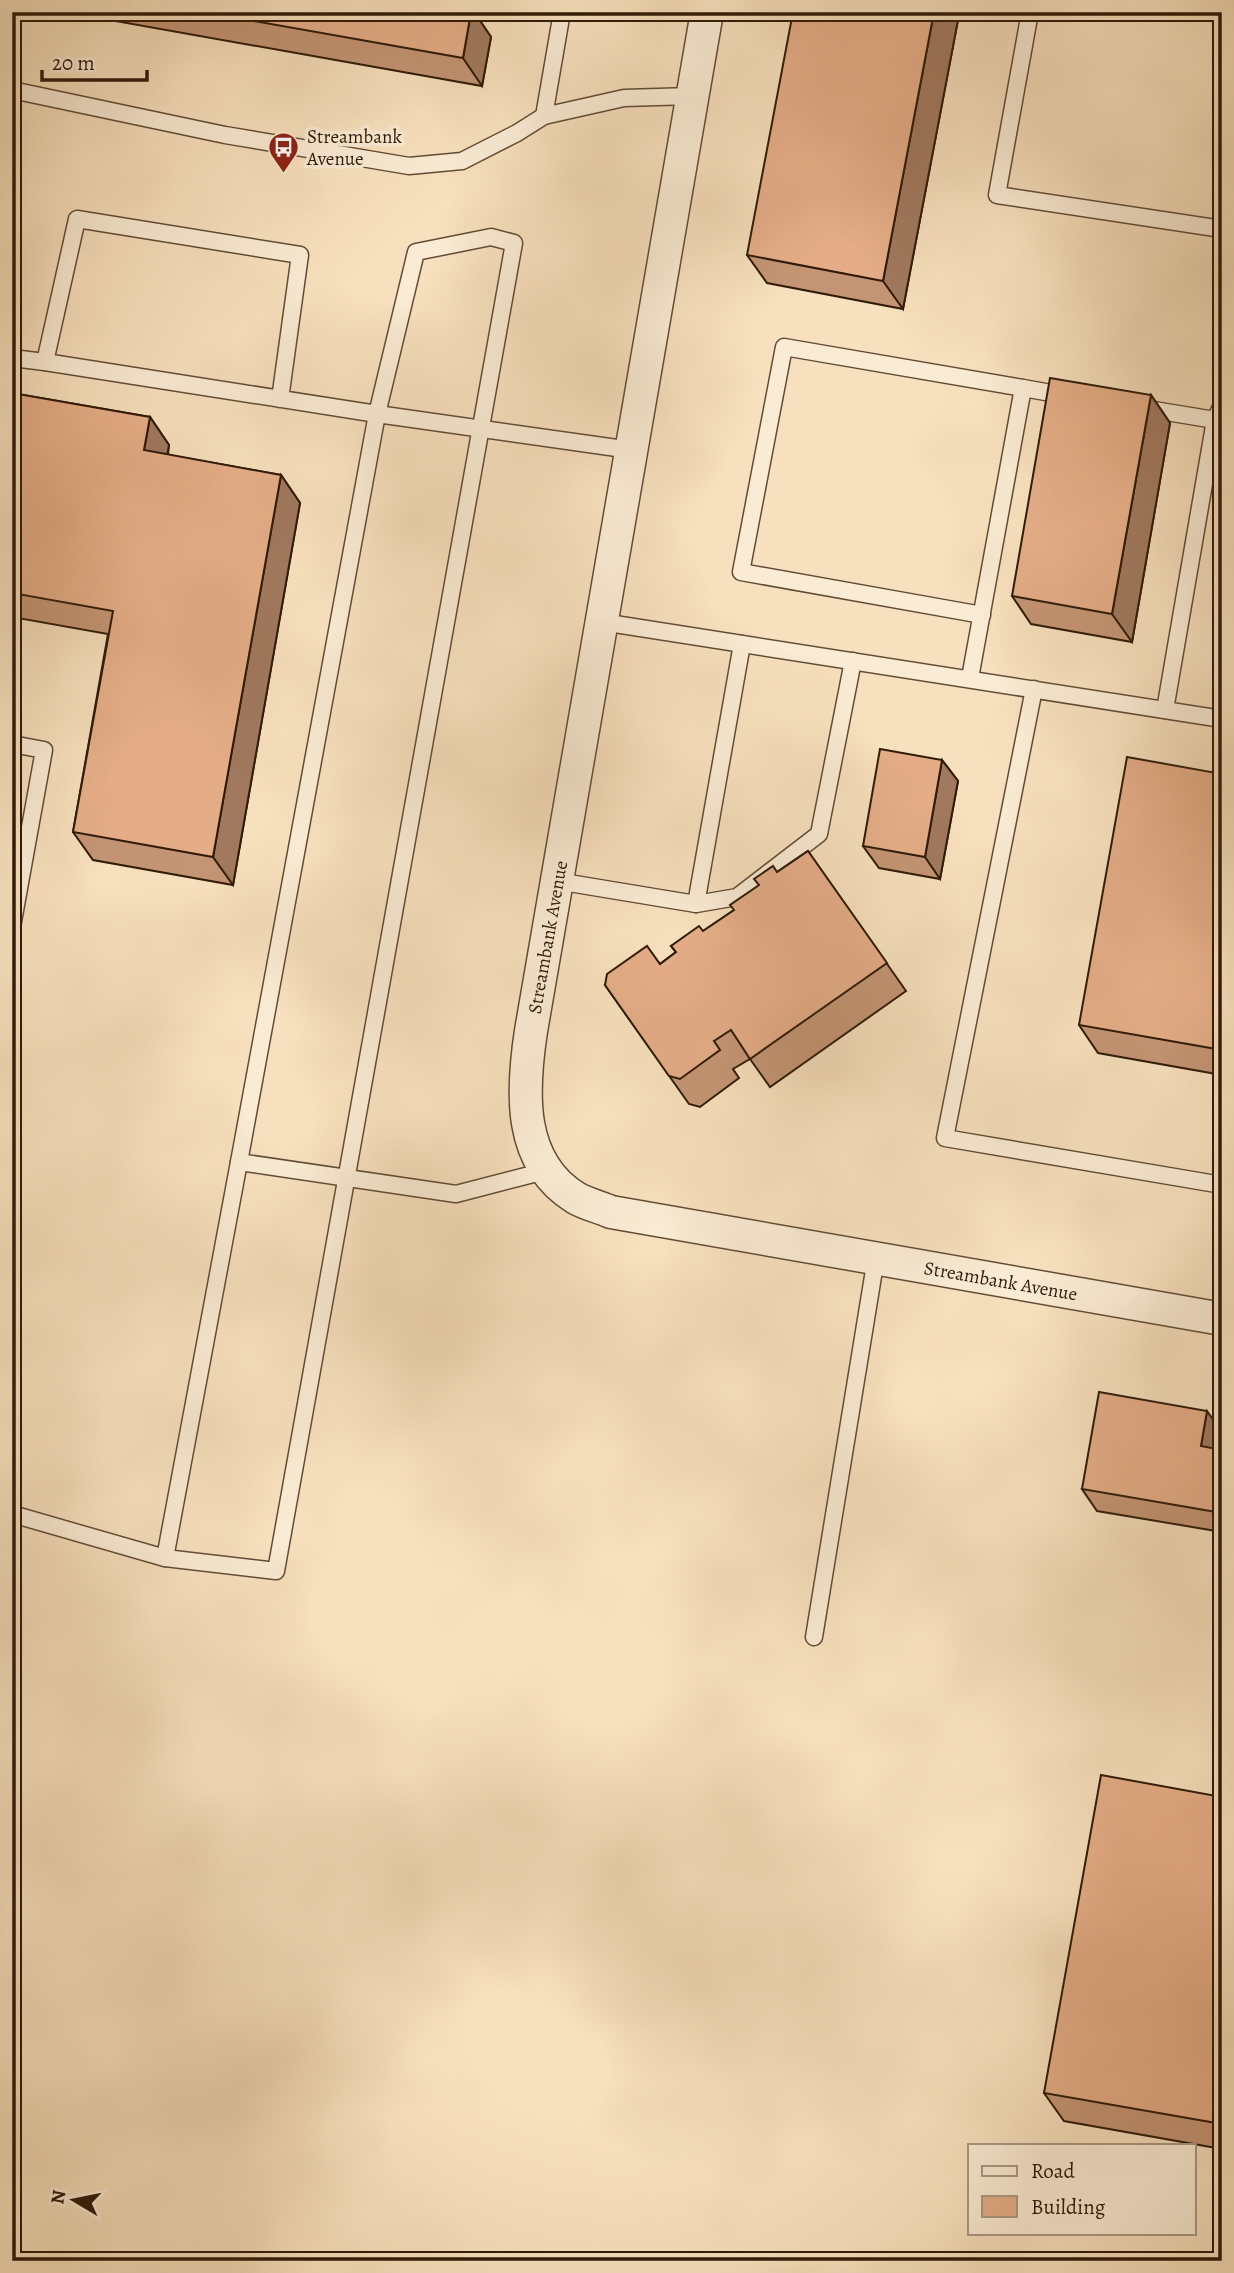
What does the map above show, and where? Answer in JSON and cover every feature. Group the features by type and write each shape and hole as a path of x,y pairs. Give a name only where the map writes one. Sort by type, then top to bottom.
{"street":[{"name":"Streambank Avenue","path":"707,12 526,1066 526,1120 533,1147 545,1171 576,1198 611,1212 1222,1319"}],"lane":[{"path":"544,116 562,12"},
{"path":"1030,12 997,195 1222,229"},
{"path":"12,90 225,135 409,166 461,161 544,116 624,98 692,96"},
{"path":"45,362 77,219 300,255 280,399"},
{"path":"12,1514 165,1558 276,1571 514,243 491,237 416,252 377,414 165,1558"},
{"path":"982,615 741,572 784,347 1078,397"},
{"path":"12,358 631,450"},
{"path":"970,678 1023,388"},
{"path":"1165,710 1214,420 1222,405"},
{"path":"1133,407 1214,420"},
{"path":"601,622 1222,719"},
{"path":"696,904 742,644"},
{"path":"556,881 696,904 737,897 819,834 853,661"},
{"path":"1034,689 946,1138 1222,1185"},
{"path":"12,744 44,750 12,927"},
{"path":"239,1162 456,1194 545,1171"},
{"path":"814,1637 876,1258"}],"building":[{"path":"203,12 471,12 463,58"},
{"path":"793,12 934,12 883,281 747,255"},
{"path":"1050,378 1151,395 1112,614 1012,596"},
{"path":"12,393 150,417 144,450 281,475 213,857 73,832 113,611 12,593"},
{"path":"880,749 942,760 925,857 863,846"},
{"path":"1127,757 1222,774 1222,1050 1079,1025"},
{"path":"808,851 887,963 750,1059 731,1030 714,1041 720,1050 680,1079 669,1076 605,985 607,974 647,946 660,964 676,952 671,946 699,926 703,931 734,910 730,905 759,885 754,879 773,866 777,872"},
{"path":"1099,1392 1207,1411 1201,1446 1222,1450 1222,1513 1082,1489"},
{"path":"1101,1775 1222,1797 1222,2124 1044,2093"}],"place":[{"name":"Streambank Avenue","path":"284,174"}]}
